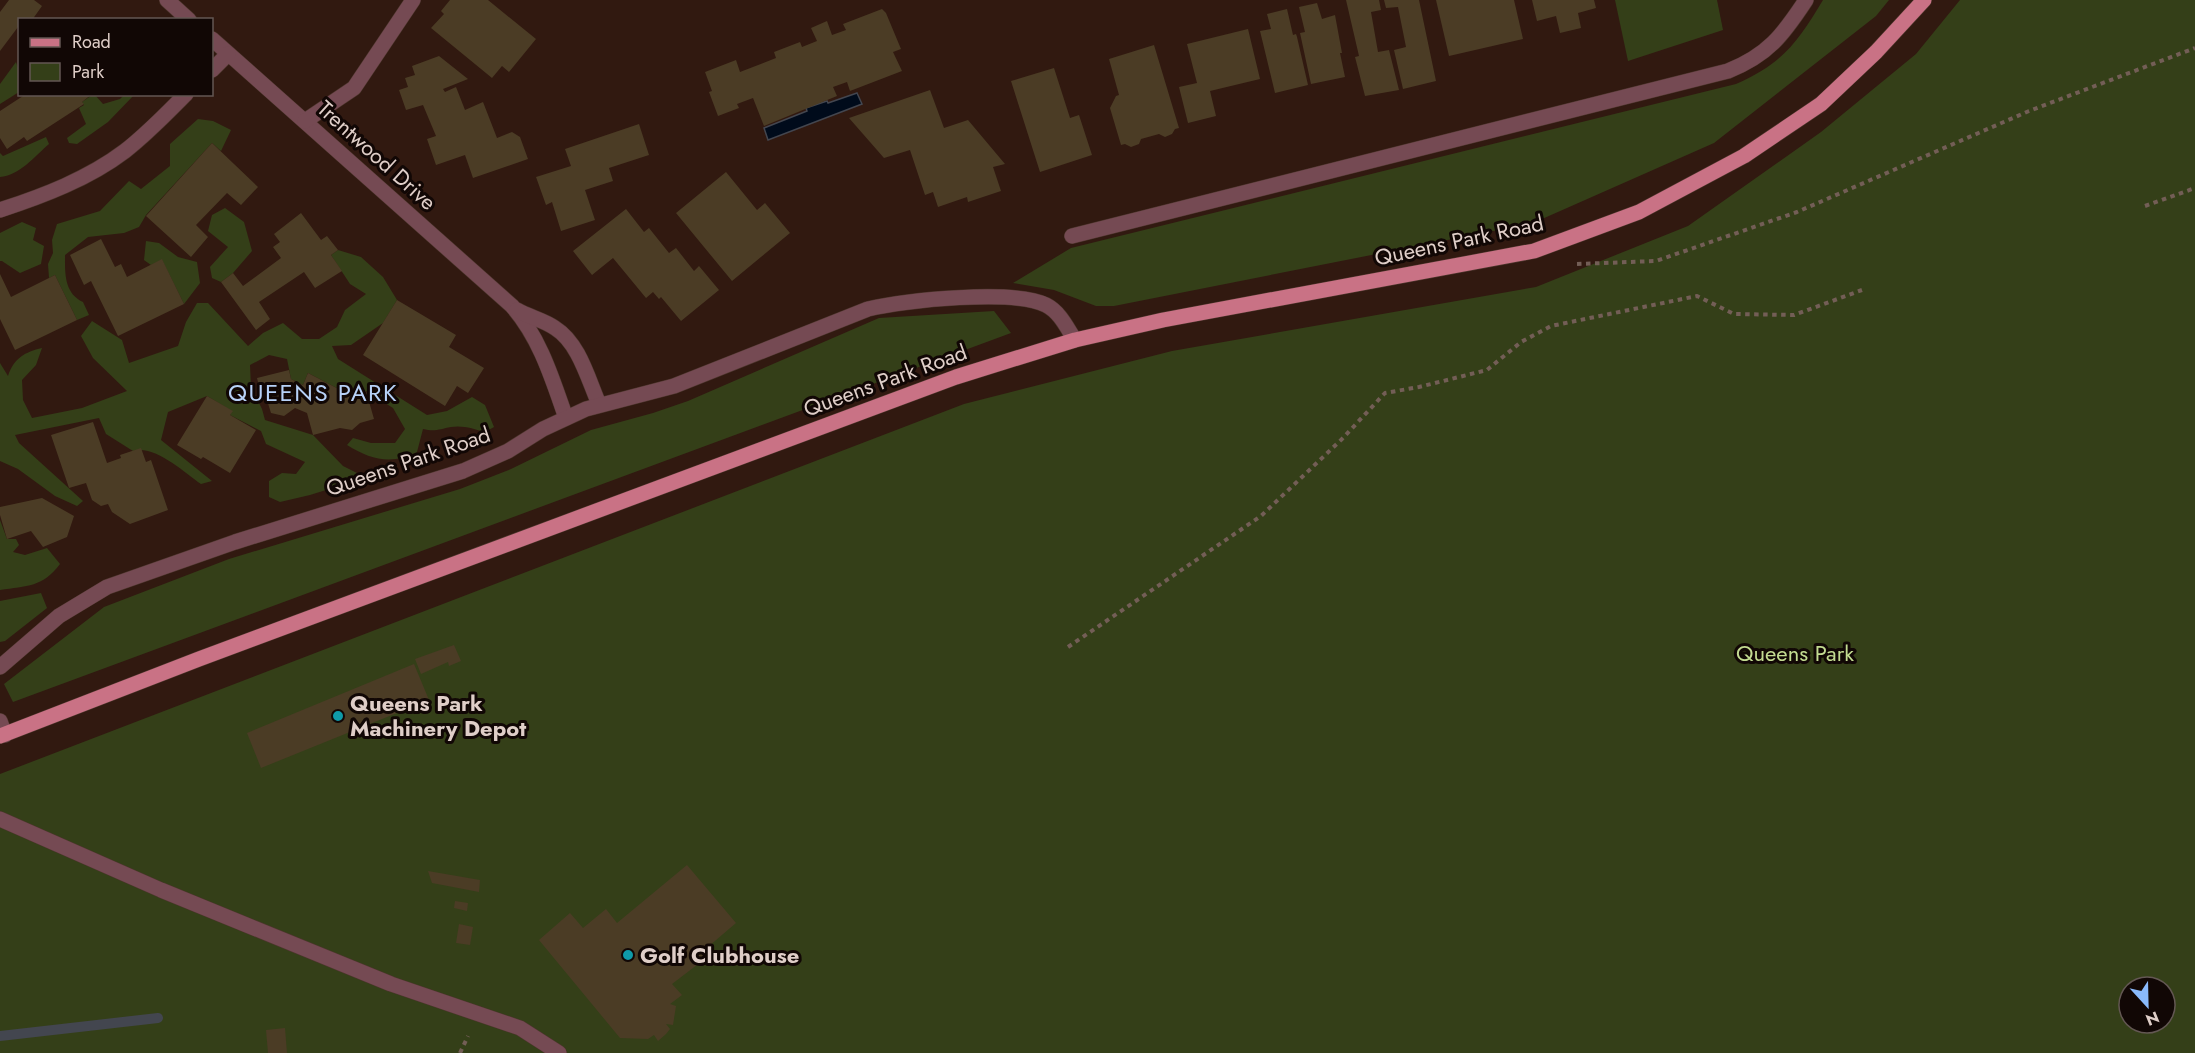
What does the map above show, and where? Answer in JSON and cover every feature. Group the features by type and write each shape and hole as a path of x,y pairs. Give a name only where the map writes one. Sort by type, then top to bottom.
{"main road":[{"name":"Queens Park Road","path":"2,731 956,377 1075,340 1163,320 1534,251 1639,213 1744,156 1821,104 1876,52 1924,0"}],"street":[{"path":"167,0 187,18"},
{"path":"305,121 354,88 413,0"},
{"path":"1072,236 1728,70 1756,57 1779,39 1806,0"},
{"name":"Trentwood Drive","path":"213,40 512,306 542,350 566,418"},
{"path":"213,69 228,54"},
{"path":"0,210 44,195 124,152 184,96"},
{"name":"Queens Park Road","path":"0,667 59,616 107,586 235,542 481,464 566,418 598,404 674,386 845,316 896,303 962,298 1000,298 1039,302 1058,315 1075,340"},
{"name":"Trentwood Drive","path":"512,306 555,327 566,338 576,353 598,404"},
{"path":"0,819 391,984 520,1028 559,1053"}],"path":[{"path":"1573,264 1656,261 1797,212 2029,111 2195,48"},
{"path":"2145,206 2195,188"},
{"path":"1068,647 1261,516 1342,439 1385,393 1487,370 1521,342 1551,326 1697,296 1734,314 1794,315 1862,290"}],"green space":[{"path":"1615,0 1717,0 1723,30 1628,61"},
{"path":"1823,0 1889,0 1876,16 1714,143 1533,223 1114,306 1096,306 1054,290 1013,283 1071,248 1736,84 1777,60 1797,40"},
{"name":"Queens Park","path":"1960,0 2195,0 2195,1053 0,1053 0,774 964,404 1172,351 1536,287 1688,226 1821,132 1916,54"},
{"path":"16,62 18,93 0,104 0,84"},
{"path":"91,96 96,96 103,104 123,96 133,96 108,122 77,144 69,143 67,138 86,124 79,108 84,105 82,102"},
{"path":"198,119 213,121 231,130 221,151 212,143 146,215 139,227 124,233 88,237 65,255 69,288 83,302 89,315 77,320 55,275 49,278 48,264 53,253 52,240 57,224 100,211 129,181 141,189 170,166 170,144"},
{"path":"46,137 49,144 32,159 14,173 0,177 0,153 3,156"},
{"path":"225,208 244,222 252,251 233,273 221,282 212,278 210,267 228,247 208,231 212,215"},
{"path":"22,222 36,228 33,240 44,246 41,264 20,273 0,261 0,233"},
{"path":"146,241 159,243 178,257 197,262 200,283 184,304 162,260 151,265 144,260"},
{"path":"338,250 361,257 383,277 397,300 383,323 351,345 332,346 338,359 427,415 447,411 472,397 485,405 494,427 485,432 460,427 423,429 417,452 399,458 373,457 347,445 353,438 371,443 395,443 405,429 393,408 366,391 350,395 308,373 303,385 291,379 287,359 269,355 250,365 251,387 265,420 313,435 343,466 357,473 342,485 280,502 269,497 269,481 282,473 296,474 305,462 266,444 261,431 230,415 232,411 207,396 168,412 161,440 212,481 201,484 159,455 141,450 133,451 106,434 99,418 15,435 19,443 83,501 77,506 55,496 18,469 0,461 0,363 8,376 13,365 21,357 42,348 36,365 22,380 23,400 32,418 82,408 127,391 93,358 81,336 92,321 122,340 129,363 178,346 186,322 197,303 208,303 248,346 263,333 283,323 302,339 319,339 337,327 345,310 366,294 350,284 331,255"},
{"path":"994,311 1011,333 13,702 4,684 104,607 229,559 460,489 511,469 591,430 688,401 879,318"},
{"path":"0,520 7,539 16,539 19,545 13,552 25,555 47,548 60,564 54,572 34,584 0,590"},
{"path":"41,593 47,608 5,641 0,642 0,601"}],"water":[{"path":"857,93 862,104 768,140 764,128 807,111 806,108"}],"building":[{"path":"9,0 34,0 42,6 33,18 18,18 18,27 0,51 0,12"},
{"path":"450,0 488,0 536,39 509,72 502,66 492,78 431,28 444,14 441,11"},
{"path":"1346,0 1379,0 1381,10 1371,12 1378,52 1389,50 1399,90 1365,96 1355,57 1359,56"},
{"path":"1384,0 1419,0 1436,81 1403,89 1394,50 1406,47 1398,7 1386,8"},
{"path":"1436,0 1514,0 1523,39 1449,56"},
{"path":"1532,0 1594,0 1596,8 1578,13 1581,28 1560,33 1556,16 1537,21"},
{"path":"1317,3 1322,19 1335,15 1345,77 1311,84 1300,33 1305,32 1299,7"},
{"path":"882,9 886,13 901,49 893,52 902,71 850,91 847,82 833,87 837,96 764,126 753,98 737,104 739,108 718,116 709,92 712,91 705,72 736,60 740,72 776,58 774,52 800,42 802,47 817,41 811,28 827,21 832,35 846,30 843,24"},
{"path":"1287,9 1293,35 1296,34 1297,37 1308,85 1275,93 1260,31 1271,29 1267,14"},
{"path":"1248,29 1260,79 1210,91 1216,116 1188,123 1179,87 1197,83 1187,44"},
{"path":"1154,45 1179,128 1165,137 1159,134 1141,139 1139,144 1131,147 1121,145 1110,108 1116,96 1119,95 1109,59"},
{"path":"439,56 468,79 443,89 445,92 456,87 465,110 483,102 497,138 512,132 520,137 528,159 473,178 465,155 436,165 427,139 436,136 423,105 406,110 399,90 408,87 405,78 415,75 412,66"},
{"path":"1054,68 1070,118 1079,115 1092,155 1040,172 1011,81"},
{"path":"930,90 944,128 968,120 1005,164 993,167 1001,191 968,202 967,197 938,207 933,192 925,195 910,150 884,158 849,118"},
{"path":"23,96 90,96 82,102 84,104 27,141 24,137 7,149 0,138 0,111"},
{"path":"639,124 649,155 609,168 613,181 585,190 595,220 561,231 552,202 546,205 536,177 571,166 565,149"},
{"path":"212,143 258,187 241,205 227,193 196,225 208,237 191,257 146,216"},
{"path":"726,172 757,210 765,203 790,233 732,281 676,213"},
{"path":"626,209 644,232 649,228 669,253 676,248 694,271 699,266 719,290 681,321 661,297 659,299 653,292 646,298 613,258 592,275 573,251"},
{"path":"301,213 321,240 327,236 338,250 331,255 342,271 315,288 304,272 259,302 270,319 256,330 221,282 233,273 243,286 281,258 273,247 280,242 274,234"},
{"path":"101,239 115,267 121,264 127,277 162,259 184,304 118,336 91,281 84,285 70,255"},
{"path":"0,274 11,297 55,275 77,320 15,350 0,319"},
{"path":"397,300 456,335 449,347 484,368 468,393 457,386 445,406 363,355"},
{"path":"289,370 291,379 303,385 308,373 350,395 366,391 374,419 360,423 352,430 340,428 313,435 307,413 295,408 284,416 271,413 266,397 262,398 257,378"},
{"path":"207,396 233,411 230,415 256,430 230,473 177,445"},
{"path":"93,422 107,463 121,458 120,455 141,448 146,462 151,460 168,510 130,524 112,512 108,504 101,506 92,500 86,483 69,488 51,435"},
{"path":"42,498 74,516 67,537 43,547 31,531 7,539 0,507"},
{"path":"454,645 461,661 449,666 448,662 421,674 415,659"},
{"name":"Queens Park Machinery Depot","path":"414,664 429,700 261,768 247,733"},
{"name":"Golf Clubhouse","path":"687,865 736,923 702,952 706,958 672,984 682,995 670,1004 676,1006 673,1025 666,1024 670,1029 666,1034 658,1041 654,1035 648,1039 620,1038 539,940 570,913 583,928 606,909 617,923"},
{"path":"428,871 480,880 479,892 432,883"},
{"path":"455,901 468,903 467,911 454,908"},
{"path":"459,924 473,927 470,945 456,943"},
{"path":"285,1028 287,1053 268,1053 266,1030"}],"waterway":[{"path":"0,1036 158,1018"}],"place":[{"name":"Queens Park Machinery Depot","path":"338,716"},
{"name":"Golf Clubhouse","path":"628,955"}],"district":[{"name":"QUEENS PARK","path":"313,393"}]}
